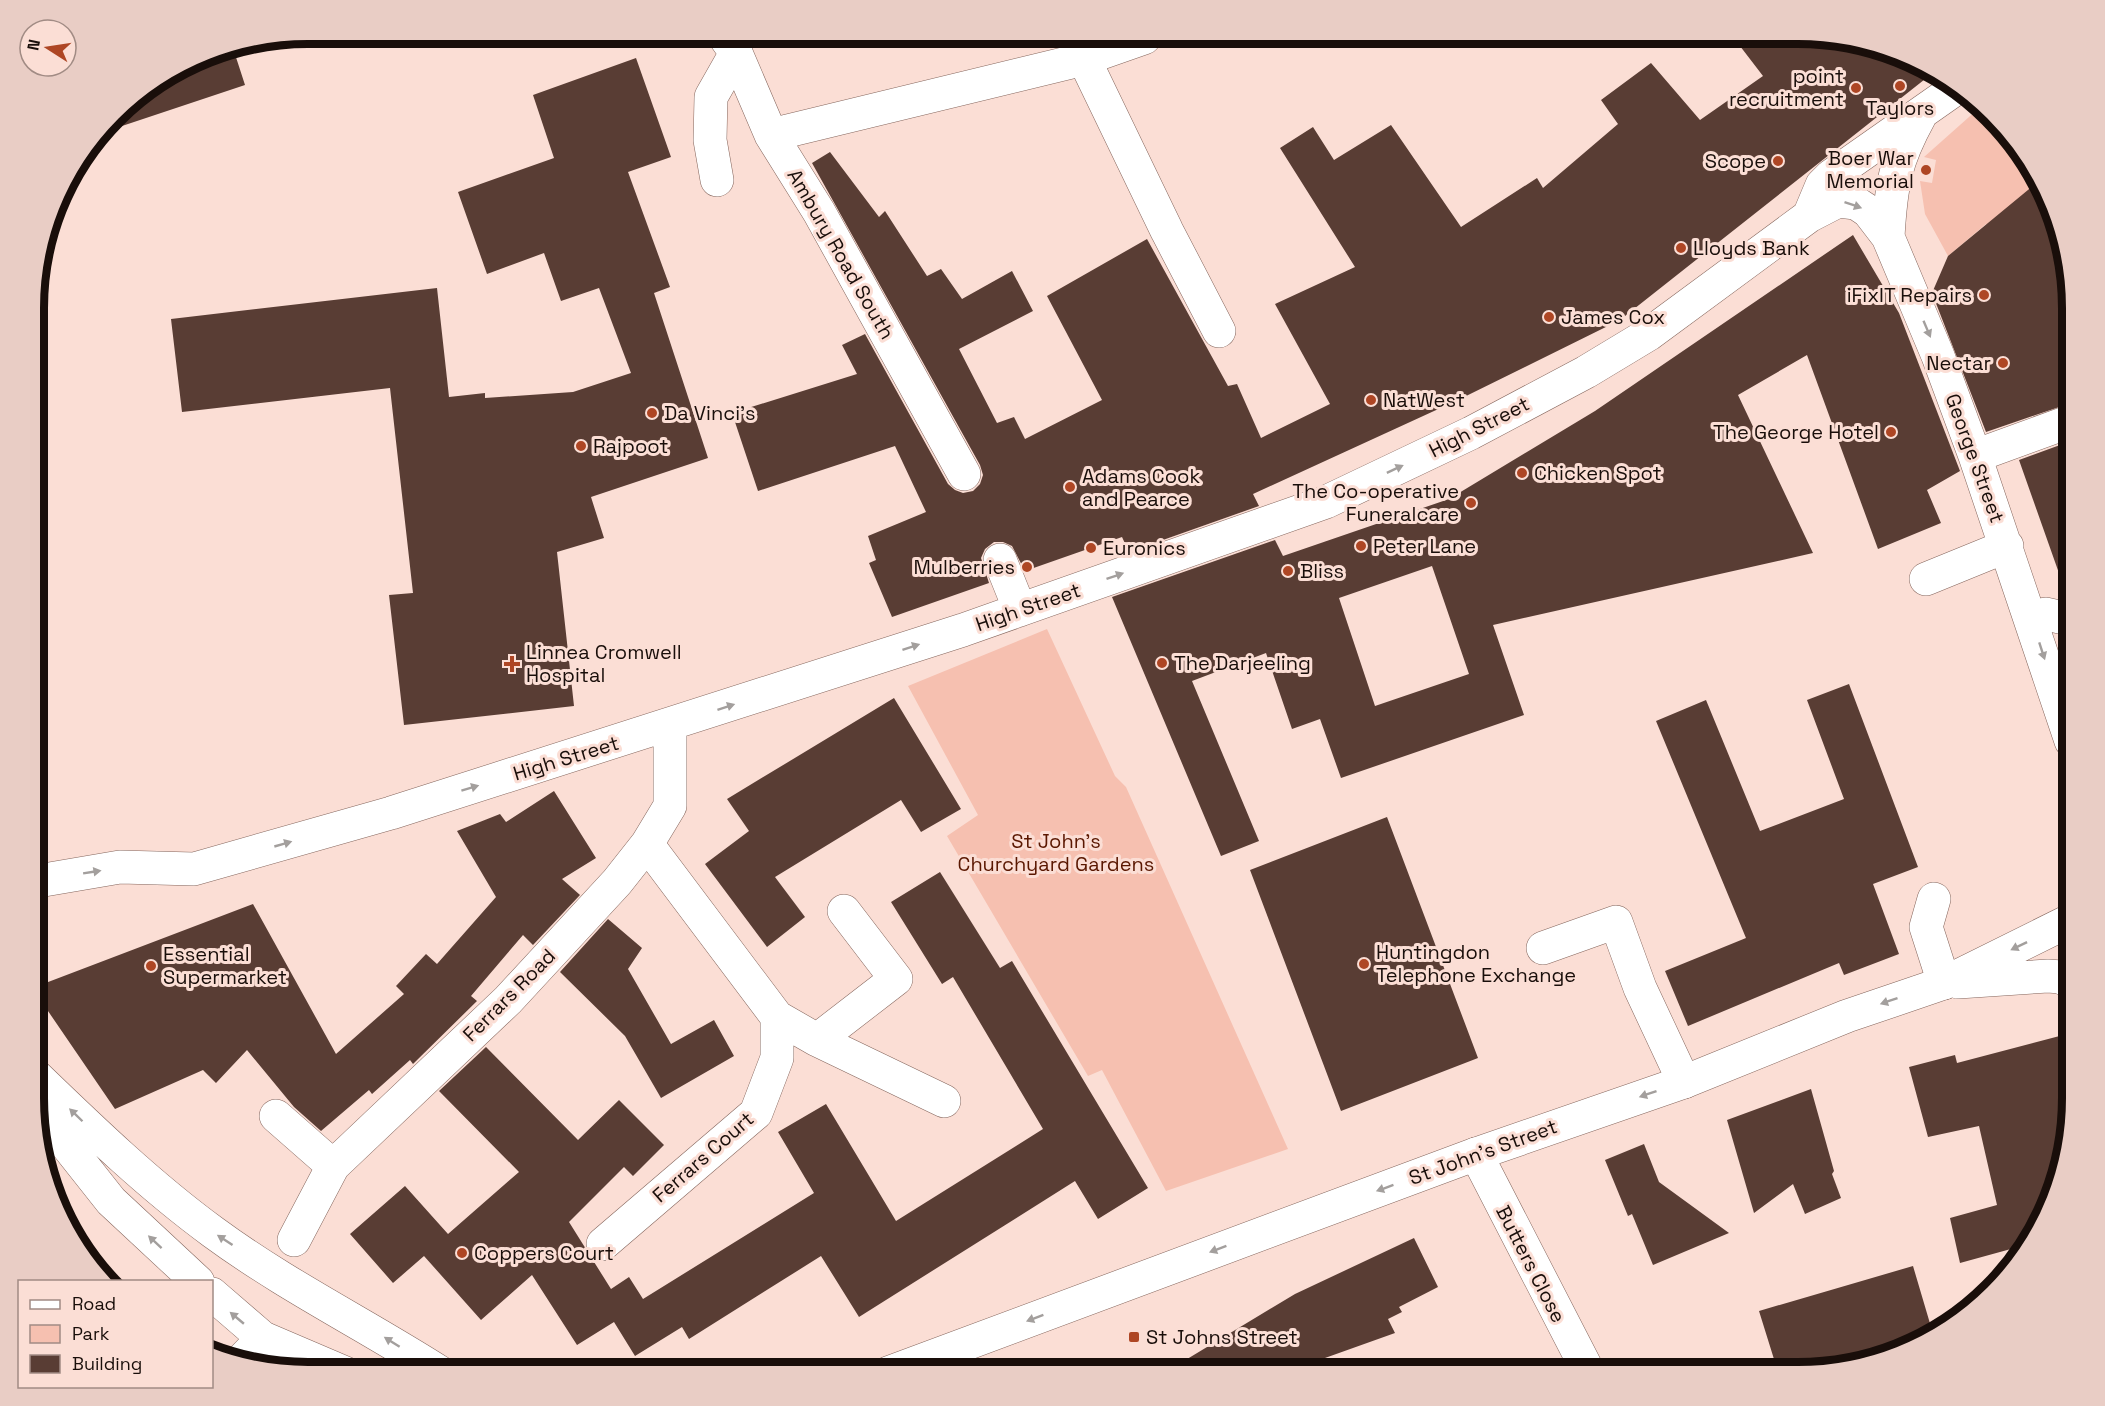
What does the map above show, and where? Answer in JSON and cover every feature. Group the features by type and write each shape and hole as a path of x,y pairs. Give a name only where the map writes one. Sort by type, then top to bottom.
{"street":[{"path":"717,180 710,140 711,97 729,44"},
{"name":"Ambury Road South","path":"729,44 771,135 819,212 964,474"},
{"path":"771,135 1083,59 1127,44"},
{"path":"1083,59 1167,231 1220,331"},
{"path":"1809,216 1822,185 1831,176 1950,92"},
{"path":"1888,237 1892,180 1902,148 1921,113"},
{"name":"George Street","path":"1809,216 1838,201 1856,203 1868,211 1888,237 1938,356 1975,456 2062,711"},
{"name":"High Street","path":"44,880 120,867 194,869 392,813 670,726 1020,610 1326,502 1471,433 1586,372 1649,334 1809,216"},
{"path":"1975,456 2062,425"},
{"path":"1926,579 2007,546"},
{"path":"1000,560 1020,610"},
{"path":"2031,618 2046,614 2062,618"},
{"name":"Ferrars Road","path":"294,1240 333,1166 508,1000 617,882 647,844 670,806 670,726"},
{"path":"647,844 777,1017 817,1040 944,1101"},
{"path":"1934,900 1926,927 1944,982 2048,976 2062,978"},
{"path":"817,1040 896,979 844,911"},
{"path":"1543,948 1616,922 1640,988 1684,1082"},
{"name":"St John's Street","path":"918,1362 1476,1154 1684,1082 1847,1016 1944,982 2062,925"},
{"name":"Ferrars Court","path":"603,1245 756,1113 777,1058 777,1017"},
{"path":"44,1084 124,1161 213,1232 316,1299 378,1333 424,1362"},
{"path":"44,1116 111,1201 197,1280"},
{"path":"276,1116 333,1166"},
{"name":"Butters Close","path":"1476,1154 1584,1362"},
{"path":"213,1295 263,1338 319,1362"},
{"path":"246,1355 263,1338"}],"green space":[{"path":"1975,112 2007,147 2034,191 2053,239 2061,293 2050,297 1986,224 1948,256 1925,214 1920,181 1932,183 1936,160 1924,157"},
{"name":"St John's Churchyard Gardens","path":"1047,629 1115,776 1126,787 1288,1149 1166,1191 1102,1070 1088,1076 947,836 978,815 908,686"}],"building":[{"path":"1738,44 1815,44 1866,52 1927,78 1620,320 1458,400 1253,494 1259,506 1129,552 1122,537 1025,571 1012,546 1003,542 994,542 985,549 981,558 989,583 892,617 869,563 876,560 868,536 926,512 895,446 758,491 732,413 857,374 842,345 865,334 948,484 963,493 973,491 980,484 983,475 980,465 812,163 830,152 879,217 885,211 927,276 941,269 962,299 1012,271 1033,311 959,349 997,423 1014,417 1025,439 1102,400 1047,296 1147,239 1228,386 1237,384 1261,438 1330,404 1275,304 1355,267 1280,148 1313,127 1334,160 1391,125 1461,227 1537,178 1543,188 1618,124 1601,100 1651,63 1700,120 1763,76"},
{"path":"235,53 245,85 113,129 133,109 161,88 223,57"},
{"path":"636,58 671,157 628,172 670,287 654,293 708,458 591,497 604,538 557,552 574,706 404,725 389,595 413,593 390,388 182,412 171,319 437,288 449,397 485,393 485,398 573,392 631,373 599,288 561,301 544,253 487,274 458,192 554,158 533,95"},
{"path":"2032,187 2048,223 2059,273 2062,307 2062,406 1986,432 1932,293 1948,256"},
{"path":"1853,235 1899,313 1960,471 1927,490 1941,523 1878,549 1807,355 1738,395 1813,553 1493,625 1524,715 1341,778 1320,719 1292,729 1266,653 1192,681 1259,841 1221,856 1112,597 1275,540 1283,556 1449,499 1595,411","holes":["1432,566 1469,674 1375,706 1339,598"]},
{"path":"2062,444 2062,582 2019,460"},
{"path":"1849,684 1918,867 1873,884 1899,954 1844,975 1839,963 1688,1026 1665,971 1746,938 1656,721 1706,700 1760,831 1844,799 1807,700"},
{"path":"894,698 961,809 921,832 901,800 775,877 805,917 767,947 705,864 749,831 727,799"},
{"path":"554,791 596,858 562,879 580,895 533,945 523,935 471,996 477,1001 413,1064 410,1060 372,1094 369,1090 321,1131 294,1107 247,1050 216,1083 203,1070 115,1109 44,1005 44,984 253,904 336,1054 404,994 396,986 426,954 437,964 496,897 457,831 500,814 506,822"},
{"name":"Huntingdon Telephone Exchange","path":"1387,817 1478,1058 1341,1111 1250,870"},
{"path":"940,872 1000,968 1012,961 1148,1188 1098,1219 1075,1181 859,1317 821,1256 689,1339 682,1327 635,1356 614,1322 577,1345 532,1275 481,1320 424,1256 393,1283 350,1234 405,1186 448,1234 519,1172 439,1091 486,1047 578,1140 619,1100 664,1145 633,1176 624,1167 569,1222 611,1289 629,1277 643,1299 814,1193 778,1132 826,1104 896,1221 1043,1129 953,977 942,984 891,902"},
{"path":"608,919 642,948 628,969 671,1044 714,1020 734,1056 661,1098 625,1036 560,972"},
{"path":"2062,1035 2062,1099 2059,1133 2053,1167 2041,1200 2015,1248 1960,1263 1950,1218 1997,1205 1979,1126 1928,1137 1909,1067 1955,1055 1957,1063"},
{"path":"1811,1089 1834,1171 1832,1174 1841,1198 1805,1214 1793,1184 1754,1213 1727,1120"},
{"path":"1644,1144 1659,1182 1729,1233 1653,1265 1632,1214 1628,1216 1605,1160"},
{"path":"1414,1238 1438,1287 1399,1307 1402,1312 1388,1319 1395,1333 1314,1362 1182,1362 1295,1294"},
{"path":"1913,1266 1931,1326 1899,1342 1866,1354 1815,1362 1775,1362 1759,1311"}],"place":[{"name":"Taylors","path":"1900,86"},
{"name":"point recruitment","path":"1856,88"},
{"name":"Scope","path":"1778,161"},
{"name":"Boer War Memorial","path":"1926,170"},
{"name":"Lloyds Bank","path":"1681,248"},
{"name":"iFixIT Repairs","path":"1984,295"},
{"name":"James Cox","path":"1549,317"},
{"name":"Nectar","path":"2003,363"},
{"name":"NatWest","path":"1371,400"},
{"name":"Da Vinci's","path":"652,413"},
{"name":"The George Hotel","path":"1891,432"},
{"name":"Rajpoot","path":"581,446"},
{"name":"Chicken Spot","path":"1522,473"},
{"name":"Adams Cook and Pearce","path":"1070,487"},
{"name":"The Co-operative Funeralcare","path":"1471,503"},
{"name":"Peter Lane","path":"1361,546"},
{"name":"Euronics","path":"1091,548"},
{"name":"Mulberries","path":"1027,567"},
{"name":"Bliss","path":"1288,571"},
{"name":"The Darjeeling","path":"1162,663"},
{"name":"Linnea Cromwell Hospital","path":"512,664"},
{"name":"Huntingdon Telephone Exchange","path":"1364,964"},
{"name":"Essential Supermarket","path":"151,966"},
{"name":"Coppers Court","path":"462,1253"},
{"name":"St Johns Street","path":"1134,1337"}]}
